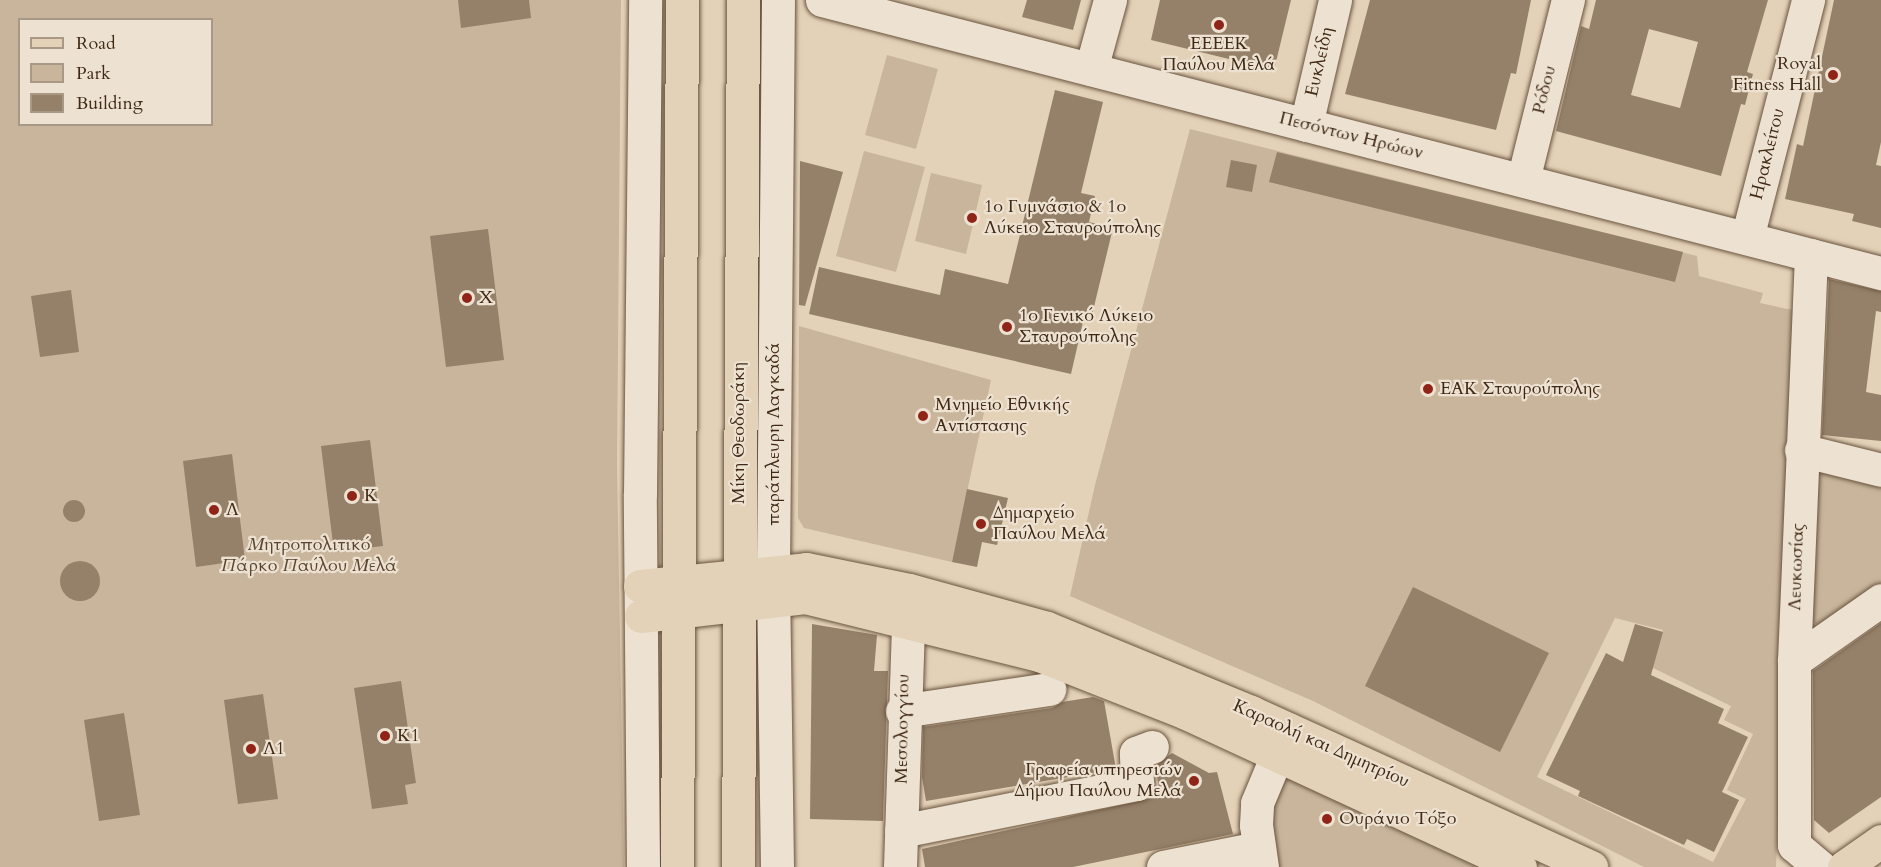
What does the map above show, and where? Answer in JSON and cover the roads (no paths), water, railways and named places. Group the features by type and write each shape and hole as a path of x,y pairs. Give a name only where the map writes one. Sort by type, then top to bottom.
{"main road":[{"path":"677,867 682,0"},
{"name":"Μίκη Θεοδωράκη","path":"738,867 742,0"},
{"name":"Καραολή και Δημητρίου","path":"641,601 773,584 806,569 908,605 1043,642 1591,867"},
{"name":"Καραολή και Δημητρίου","path":"1282,740 1520,867"},
{"path":"1844,867 1881,842"}],"street":[{"path":"644,867 641,601 645,0"},
{"name":"παράπλευρη Λαγκαδά","path":"777,0 773,584 777,867"},
{"name":"Πεσόντων Ηρώων","path":"822,0 873,6 1091,69 1881,273"},
{"path":"1091,69 1110,0"},
{"name":"Ευκλείδη","path":"1306,125 1335,0"},
{"name":"Ρόδου","path":"1522,180 1568,0"},
{"name":"Ηρακλείτου","path":"1747,238 1808,0"},
{"name":"Λευκωσίας","path":"1811,255 1801,450 1794,662 1794,845 1820,867"},
{"path":"1801,450 1881,470"},
{"path":"1794,662 1881,600"},
{"name":"Μεσολογγίου","path":"900,867 902,711 908,605"},
{"path":"902,711 1049,689"},
{"path":"1163,867 1260,858 1255,814 1258,794 1282,740"},
{"path":"901,831 1137,784 1136,753 1152,747"}],"place":[{"name":"ΕΕΕΕΚ Παύλου Μελά","path":"1219,25"},
{"name":"Royal Fitness Hall","path":"1833,75"},
{"name":"1ο Γυμνάσιο & 1ο Λύκειο Σταυρούπολης","path":"972,218"},
{"name":"Χ","path":"467,298"},
{"name":"1ο Γενικό Λύκειο Σταυρούπολης","path":"1007,327"},
{"name":"EAK Σταυρούπολης","path":"1428,389"},
{"name":"Μνημείο Εθνικής Αντίστασης","path":"923,416"},
{"name":"Κ","path":"352,496"},
{"name":"Λ","path":"214,510"},
{"name":"Δημαρχείο Παύλου Μελά","path":"981,524"},
{"name":"Κ1","path":"385,736"},
{"name":"Λ1","path":"251,749"},
{"name":"Γραφεία υπηρεσιών Δήμου Παύλου Μελά","path":"1194,781"},
{"name":"Ουράνιο Τόξο","path":"1327,819"}],"park label":[{"name":"Μητροπολιτικό Πάρκο Παύλου Μελά","path":"309,556"}]}
